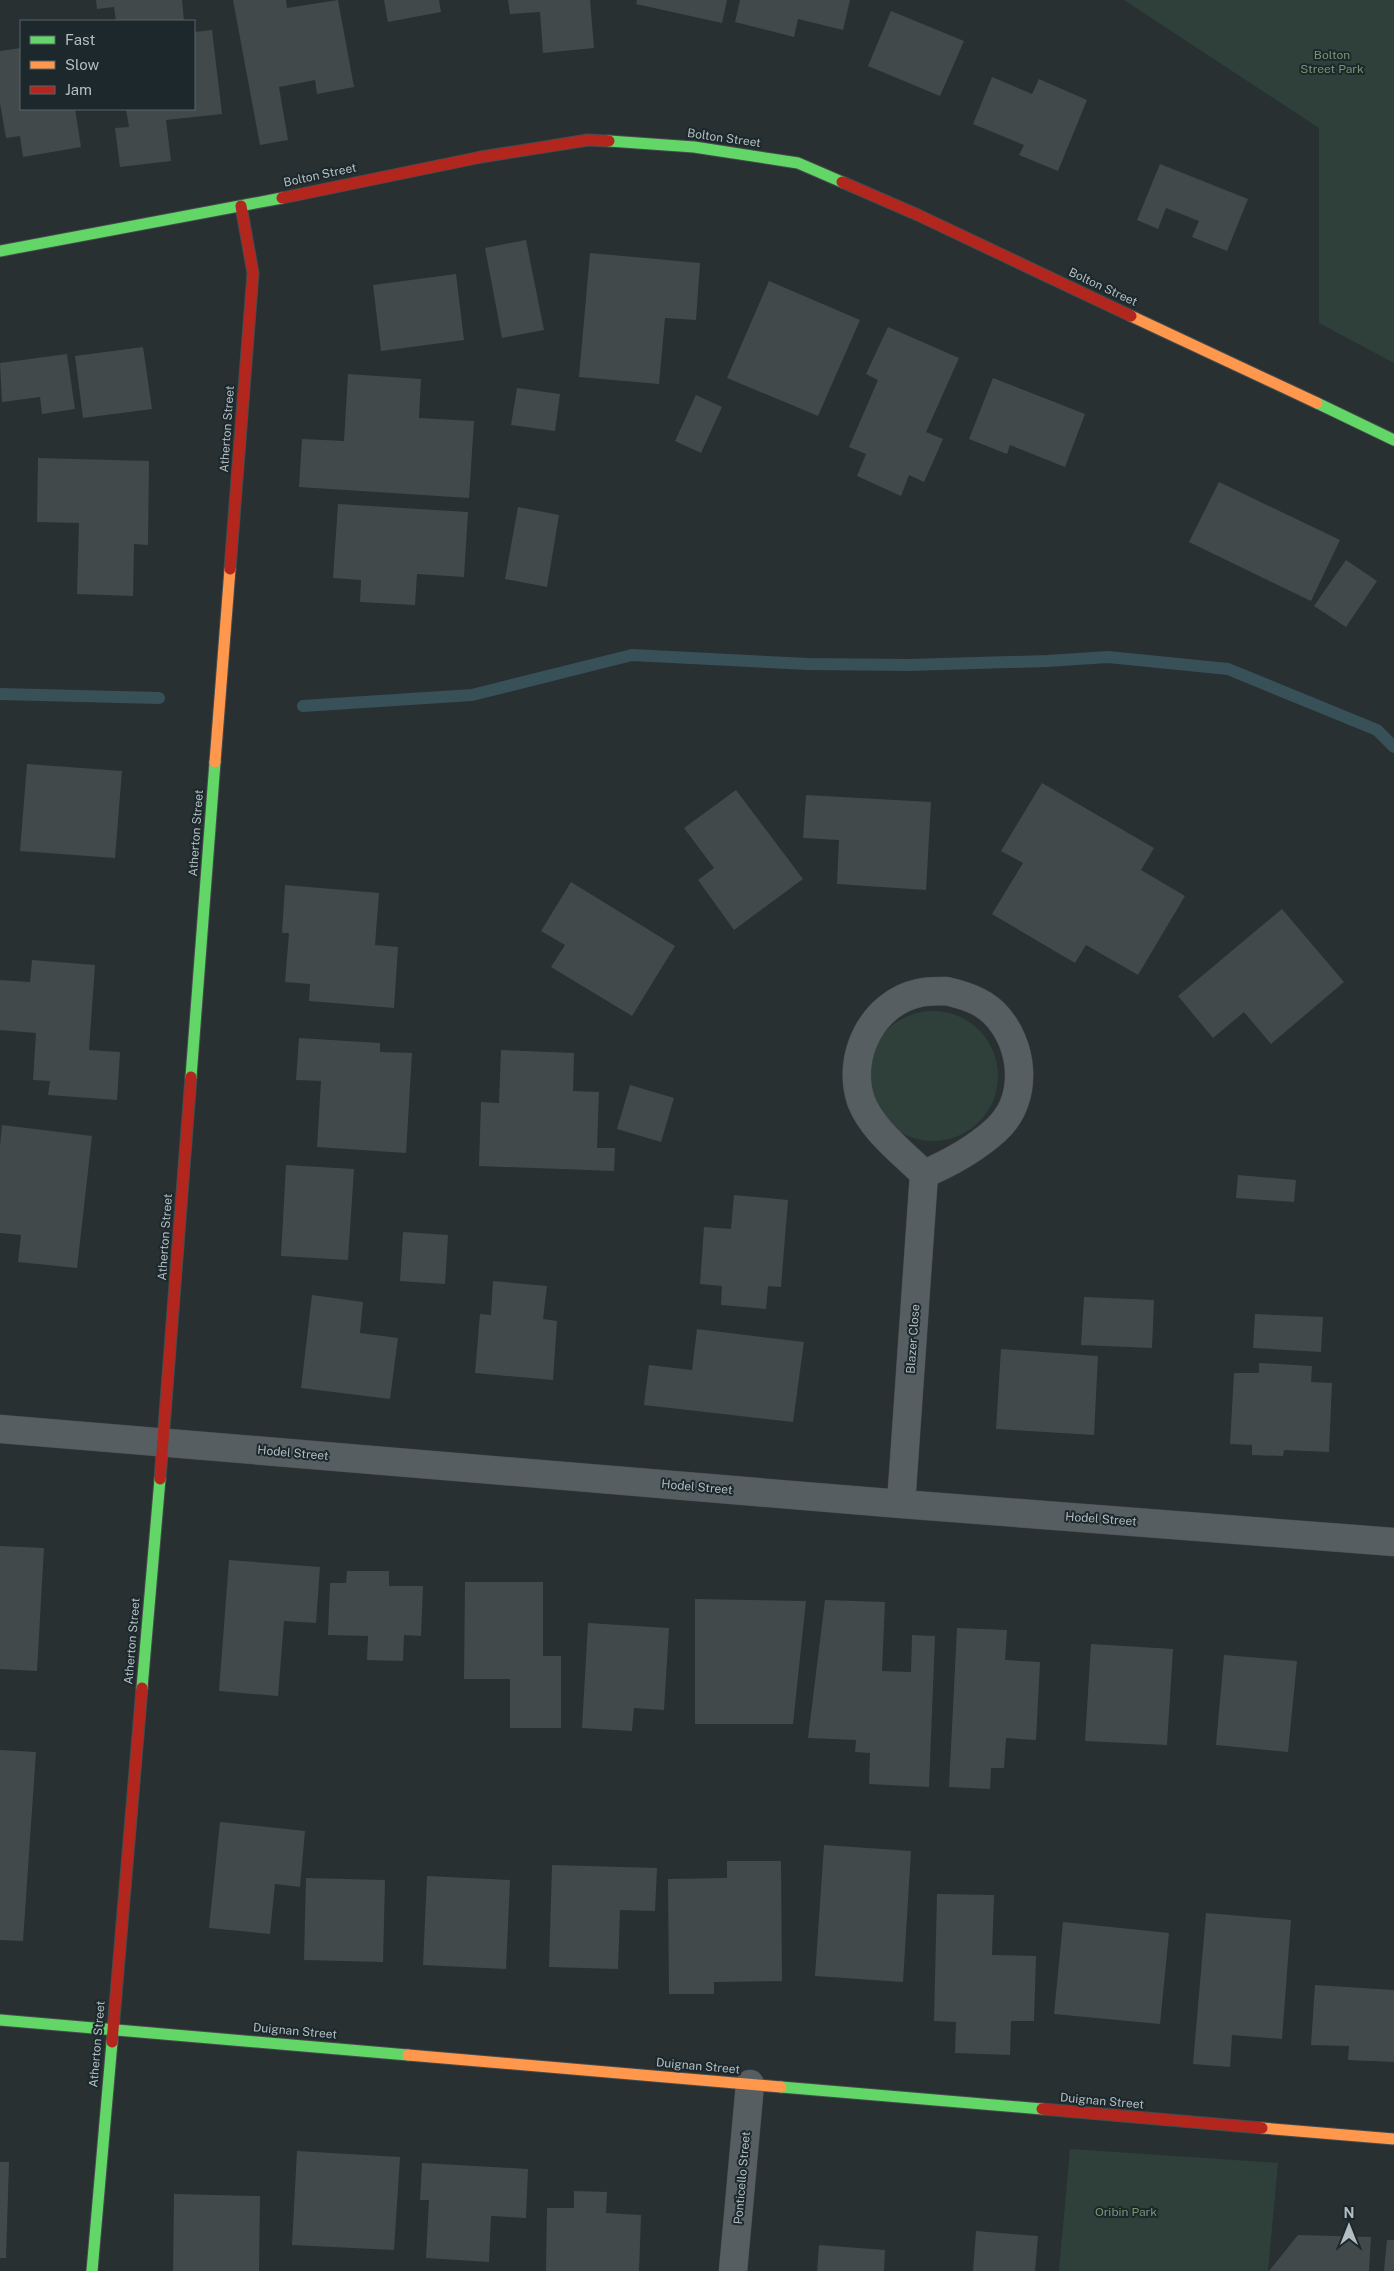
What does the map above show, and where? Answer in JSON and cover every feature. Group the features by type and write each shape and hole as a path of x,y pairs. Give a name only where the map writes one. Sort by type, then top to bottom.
{"street":[{"name":"Bolton Street","path":"0,251 240,206 481,156 588,140 694,147 798,163 918,215 1394,440"},
{"name":"Atherton Street","path":"92,2271 163,1442 253,273 240,206"},
{"path":"946,991 972,998 993,1012 1010,1032 1019,1057 1019,1083 1012,1108 997,1130 954,1162 924,1174 876,1126 862,1102 856,1076 858,1057 860,1048 872,1023 893,1004 918,993 946,991"},
{"name":"Blazer Close","path":"901,1504 924,1174"},
{"name":"Hodel Street","path":"0,1429 901,1504 1394,1542"},
{"name":"Duignan Street","path":"0,2020 1394,2140"},
{"name":"Ponticello Street","path":"733,2271 750,2084"}],"green space":[{"name":"Bolton Street Park","path":"1124,0 1394,0 1394,363 1319,323 1319,128"},
{"path":"933,1011 958,1016 979,1030 993,1051 998,1076 993,1101 979,1122 958,1136 933,1141 908,1136 887,1122 873,1101 868,1076 873,1051 887,1030 908,1016"},
{"name":"Oribin Park","path":"1070,2149 1278,2163 1268,2271 1059,2271"}],"building":[{"path":"96,0 182,0 184,20 116,20 114,7 97,9"},
{"path":"233,0 286,0 287,8 338,0 354,87 317,94 315,80 279,87 288,140 260,145"},
{"path":"384,0 439,0 441,12 388,22"},
{"path":"508,0 590,0 594,48 543,53 540,12 510,14"},
{"path":"637,0 727,0 722,23 636,4"},
{"path":"740,0 850,0 843,30 798,19 794,37 735,22"},
{"path":"891,11 964,41 940,96 868,66"},
{"path":"212,30 222,114 166,120 171,161 120,167 115,128 129,127 126,110 195,110 195,32"},
{"path":"20,48 20,110 75,110 81,147 23,157 20,136 6,138 0,103 0,51"},
{"path":"992,77 1032,94 1039,79 1087,100 1058,171 1019,155 1024,145 973,124"},
{"path":"1160,164 1248,199 1227,251 1192,237 1199,221 1166,208 1158,229 1137,220"},
{"path":"526,240 544,330 502,338 485,248"},
{"path":"590,253 700,263 696,320 665,318 659,384 579,377"},
{"path":"456,274 464,340 381,351 373,285"},
{"path":"769,281 860,320 818,416 727,378"},
{"path":"888,327 959,358 926,432 943,439 924,482 909,475 901,496 857,476 866,454 849,447 878,380 866,374"},
{"path":"143,347 152,409 83,418 75,356"},
{"path":"67,354 75,409 42,414 40,397 2,402 0,363"},
{"path":"348,374 421,379 419,418 474,421 469,498 299,487 302,439 344,441"},
{"path":"993,378 1085,414 1065,467 1010,445 1007,454 969,439"},
{"path":"517,388 560,394 555,431 511,425"},
{"path":"696,395 722,407 701,453 675,441"},
{"path":"38,458 149,461 148,545 134,544 133,596 77,594 79,523 37,522"},
{"path":"1219,482 1340,540 1311,601 1189,542"},
{"path":"338,504 468,512 464,577 417,574 415,605 360,602 361,580 333,578"},
{"path":"518,507 559,515 547,587 505,579"},
{"path":"1346,560 1377,581 1346,627 1314,606"},
{"path":"27,764 122,771 115,858 20,851"},
{"path":"1042,783 1154,848 1141,870 1185,896 1138,975 1086,945 1075,963 992,914 1023,863 1001,851"},
{"path":"736,790 803,879 734,930 698,880 714,868 684,828"},
{"path":"806,795 931,802 926,890 837,884 839,840 803,838"},
{"path":"571,882 675,946 632,1016 551,967 565,945 541,931"},
{"path":"285,885 379,893 375,945 398,947 394,1008 309,1001 310,984 285,982 289,933 282,933"},
{"path":"1282,909 1344,982 1271,1044 1244,1012 1213,1038 1178,996"},
{"path":"32,960 95,965 89,1050 120,1052 117,1100 48,1095 50,1081 33,1080 36,1033 0,1030 0,980 30,982"},
{"path":"299,1038 380,1043 380,1052 412,1053 406,1153 317,1147 321,1081 296,1080"},
{"path":"501,1050 574,1053 573,1091 599,1092 597,1148 615,1148 614,1171 479,1166 481,1102 499,1103"},
{"path":"630,1085 674,1098 661,1142 617,1129"},
{"path":"2,1125 92,1136 77,1268 18,1262 21,1235 0,1233 0,1146"},
{"path":"286,1165 354,1169 348,1260 281,1256"},
{"path":"1238,1175 1296,1180 1294,1202 1236,1198"},
{"path":"734,1195 788,1200 781,1287 768,1286 766,1309 721,1305 722,1286 700,1284 704,1227 731,1229"},
{"path":"403,1232 448,1235 445,1284 400,1281"},
{"path":"493,1281 547,1286 543,1319 557,1321 553,1380 475,1373 480,1314 491,1315"},
{"path":"312,1295 363,1302 360,1333 398,1338 390,1399 301,1388"},
{"path":"1084,1297 1154,1300 1152,1348 1081,1345"},
{"path":"1255,1314 1323,1317 1321,1352 1253,1348"},
{"path":"697,1329 804,1342 793,1422 644,1405 649,1365 692,1370"},
{"path":"1001,1349 1098,1356 1094,1435 996,1429"},
{"path":"1259,1363 1312,1366 1311,1382 1332,1383 1329,1452 1284,1450 1283,1456 1252,1455 1252,1445 1230,1444 1234,1373 1259,1373"},
{"path":"0,1546 44,1548 37,1671 0,1669"},
{"path":"229,1560 320,1567 316,1623 284,1621 278,1696 219,1691"},
{"path":"347,1571 389,1571 389,1586 423,1586 421,1636 404,1635 403,1661 367,1660 368,1636 328,1635 330,1583 346,1583"},
{"path":"465,1582 543,1582 543,1656 561,1656 561,1728 510,1728 510,1679 464,1679"},
{"path":"695,1599 806,1601 793,1724 695,1724"},
{"path":"825,1600 885,1602 882,1671 911,1672 912,1635 935,1636 929,1787 869,1784 870,1753 855,1752 856,1740 808,1738"},
{"path":"588,1623 669,1628 664,1710 634,1708 632,1731 582,1728"},
{"path":"957,1628 1007,1630 1005,1660 1040,1662 1036,1740 1006,1738 1004,1768 991,1768 990,1789 949,1787"},
{"path":"1091,1644 1173,1649 1167,1745 1085,1741"},
{"path":"1224,1655 1297,1661 1288,1752 1216,1745"},
{"path":"0,1750 36,1752 23,1941 0,1940"},
{"path":"220,1822 305,1831 300,1887 275,1884 270,1934 209,1928"},
{"path":"824,1845 911,1851 903,1982 815,1976"},
{"path":"727,1861 781,1861 782,1981 714,1982 714,1994 669,1994 668,1879 727,1878"},
{"path":"552,1865 657,1868 655,1911 620,1910 618,1969 549,1967"},
{"path":"427,1876 510,1880 506,1969 423,1965"},
{"path":"306,1878 385,1880 383,1962 304,1960"},
{"path":"937,1894 994,1895 992,1955 1036,1956 1034,2021 1011,2021 1010,2055 955,2053 956,2022 934,2021"},
{"path":"1206,1913 1291,1920 1282,2039 1232,2035 1230,2067 1193,2064"},
{"path":"1063,1922 1169,1933 1160,2024 1054,2014"},
{"path":"1315,1985 1394,1990 1394,2062 1348,2060 1349,2046 1311,2045"},
{"path":"297,2151 400,2157 394,2250 292,2245"},
{"path":"0,2162 9,2162 6,2258 0,2258"},
{"path":"422,2163 528,2169 526,2218 491,2216 489,2262 426,2258 429,2200 420,2200"},
{"path":"574,2191 607,2192 606,2213 641,2215 639,2271 546,2271 547,2208 574,2208"},
{"path":"174,2194 260,2196 259,2271 173,2271"},
{"path":"976,2231 1038,2236 1035,2271 973,2271"},
{"path":"1298,2235 1371,2237 1369,2271 1269,2271"},
{"path":"1387,2240 1394,2240 1394,2271 1384,2271"},
{"path":"819,2245 885,2250 884,2271 817,2271"}],"waterway":[{"path":"303,706 472,695 632,655 808,664 909,665 1047,661 1108,657 1228,669 1377,730 1394,747"},
{"path":"0,694 159,698"}],"traffic: fast":[{"path":"609,141 694,147 798,163 842,182"},
{"path":"0,251 282,198"},
{"path":"1317,403 1394,440"},
{"path":"191,1077 215,762"},
{"path":"142,1688 160,1479"},
{"path":"0,2020 408,2055"},
{"path":"92,2271 112,2042"},
{"path":"781,2087 1042,2109"}],"traffic: slow":[{"path":"1131,316 1317,403"},
{"path":"215,762 230,569"},
{"path":"408,2055 781,2087"},
{"path":"1262,2128 1394,2139"}],"traffic: jam":[{"path":"282,198 481,157 588,140 609,141"},
{"path":"842,182 918,215 1131,316"},
{"path":"230,569 253,273 241,206"},
{"path":"160,1479 191,1077"},
{"path":"112,2042 142,1688"},
{"path":"1042,2109 1262,2128"}]}
